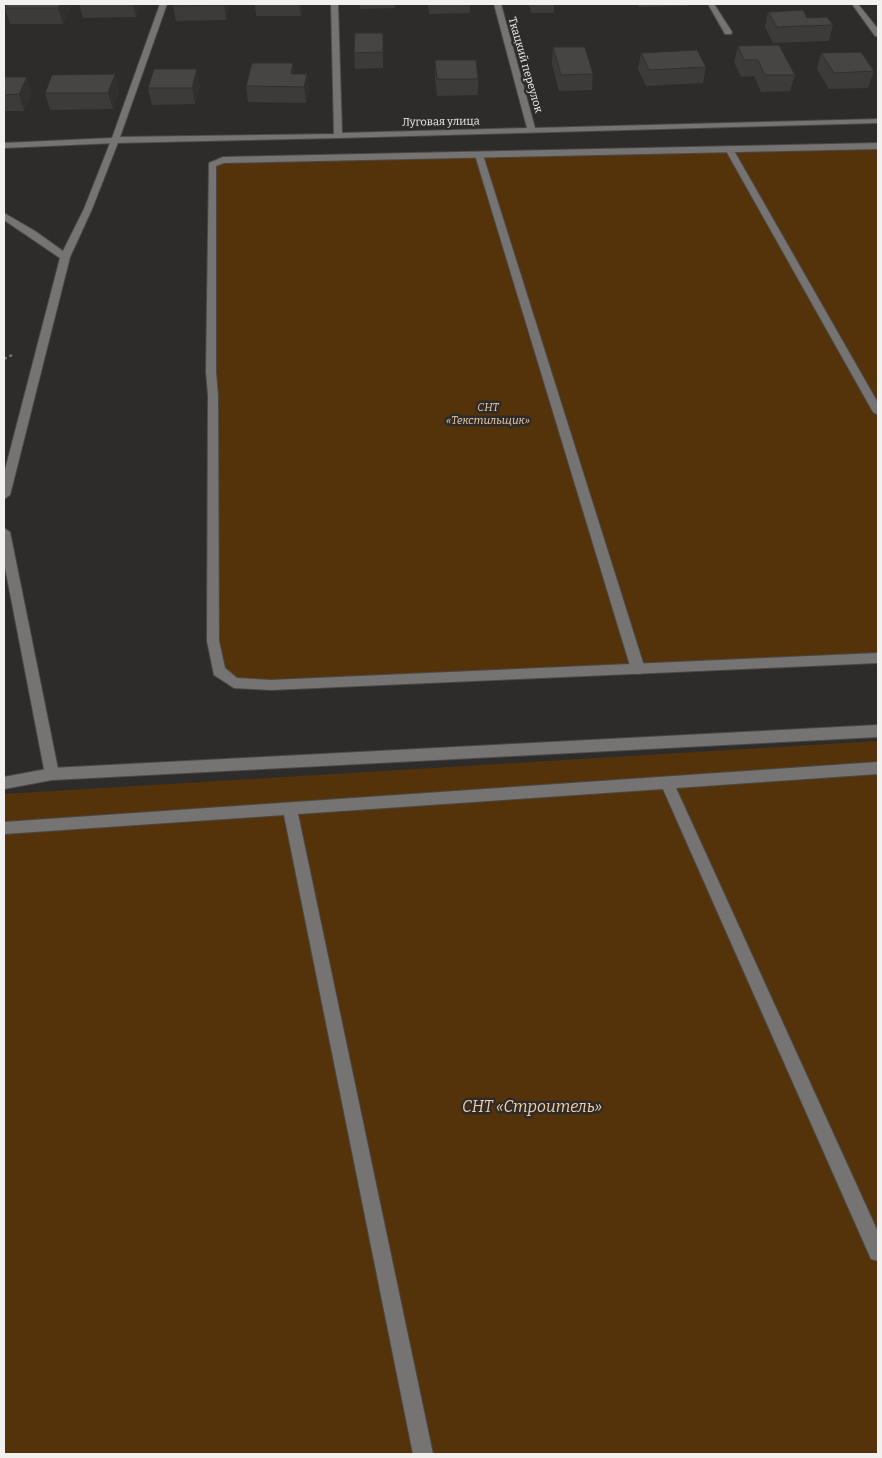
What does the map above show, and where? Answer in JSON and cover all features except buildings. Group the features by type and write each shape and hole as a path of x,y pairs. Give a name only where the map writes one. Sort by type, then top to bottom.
{"street":[{"path":"4,495 65,257 88,209 115,140 163,4"},
{"path":"334,4 338,136"},
{"name":"Ткацкий переулок","path":"497,4 532,131"},
{"path":"711,4 728,32"},
{"path":"855,4 878,34"},
{"name":"Луговая улица","path":"4,146 115,140 338,136 878,121"},
{"path":"878,146 224,160 212,165 211,372 213,396 213,640 219,671 234,683 271,685 878,658"},
{"path":"728,149 878,412"},
{"path":"479,155 638,669"},
{"path":"4,216 65,257"},
{"path":"4,532 52,774"},
{"path":"4,783 52,774 878,731"},
{"path":"4,828 878,768"},
{"path":"667,783 878,1252"},
{"path":"290,809 423,1454"}],"green space":[{"name":"СНТ «Текстильщик»","path":"878,146 878,658 271,685 234,683 219,671 212,165 224,160"},
{"name":"СНТ «Строитель»","path":"878,741 878,1454 4,1454 4,794"}]}
